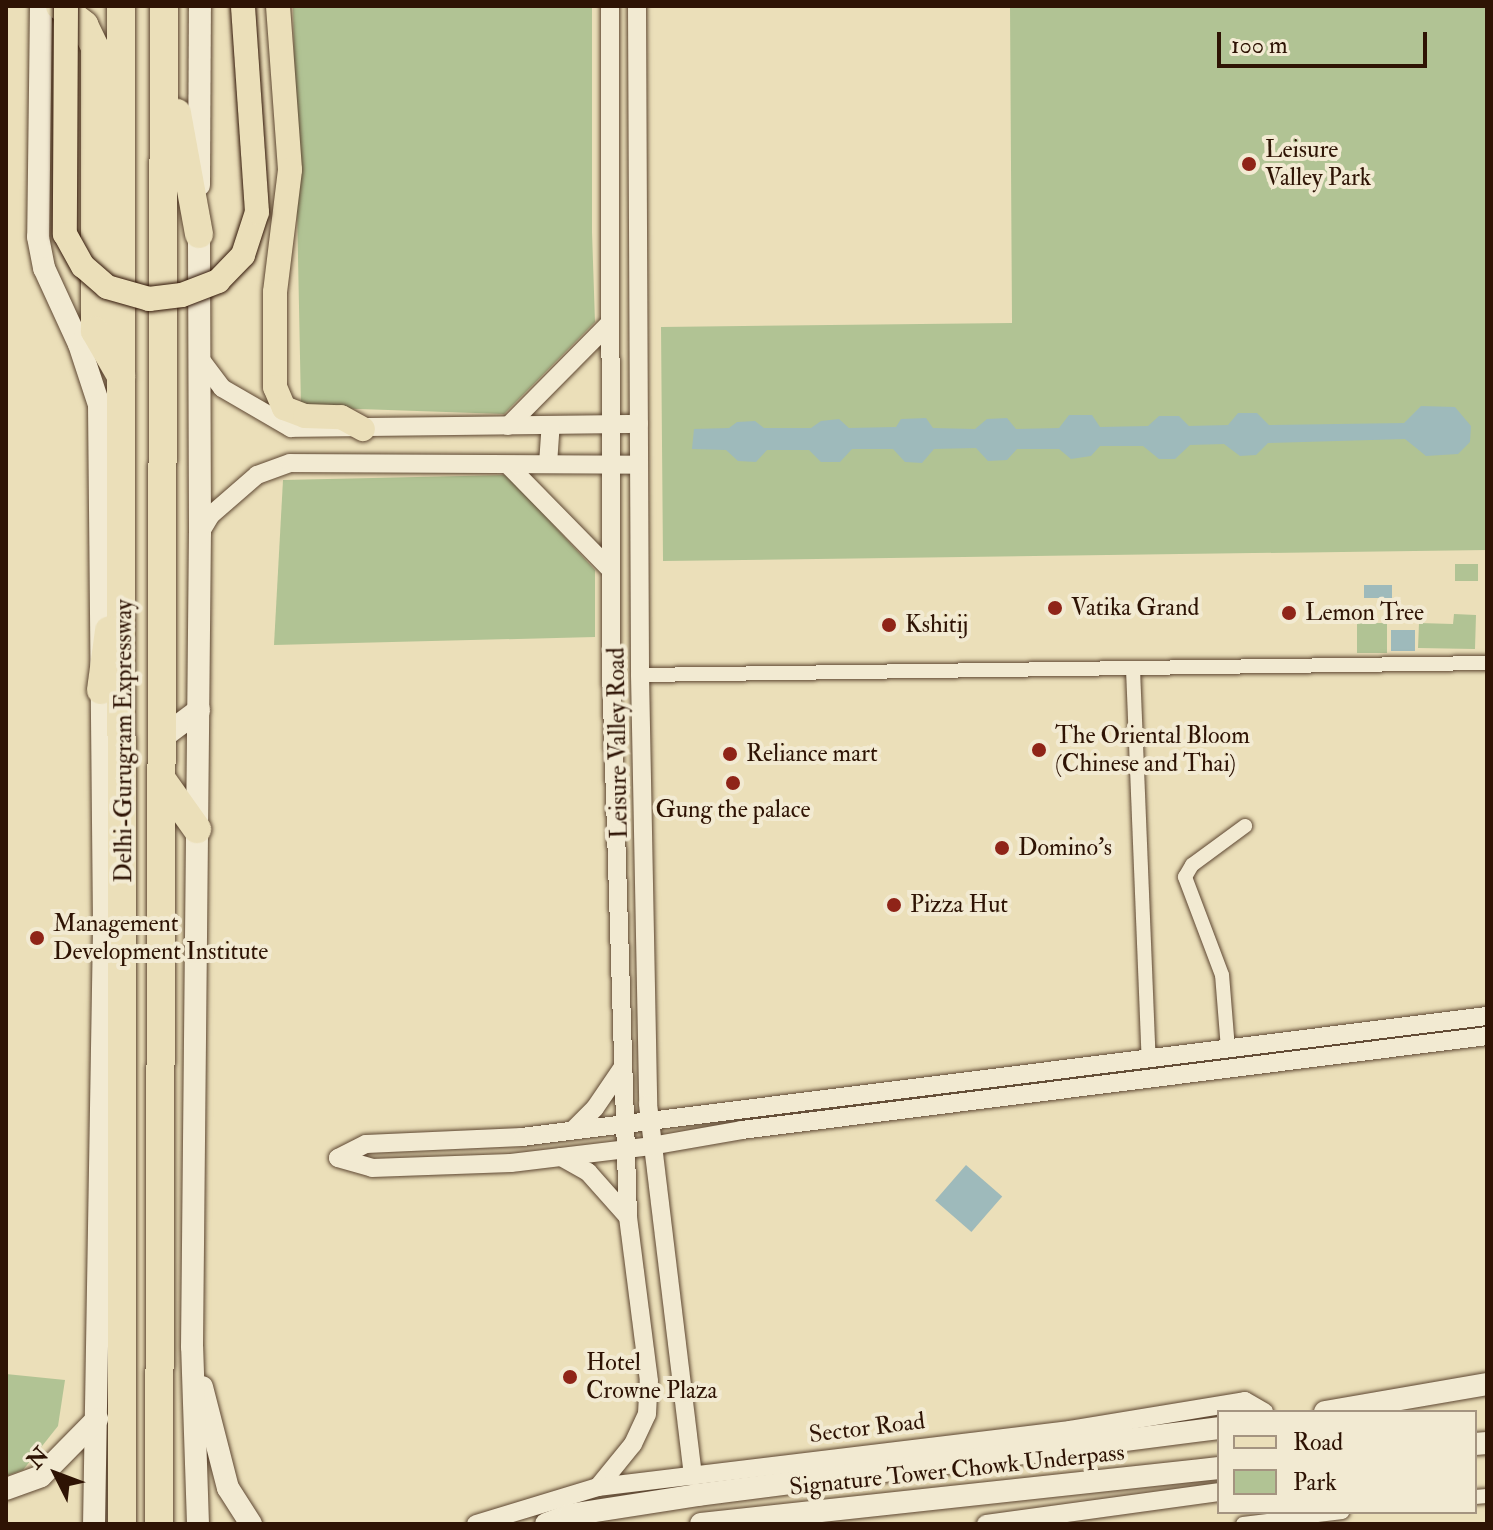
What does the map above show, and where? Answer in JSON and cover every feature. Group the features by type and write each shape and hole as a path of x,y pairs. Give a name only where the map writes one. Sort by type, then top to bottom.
{"highway":[{"path":"63,6 84,25 95,48 95,331 122,379"},
{"name":"Delhi-Gurugram Expressway","path":"121,6 124,800 122,1524"},
{"name":"Delhi-Gurugram Expressway","path":"159,1524 164,6"},
{"path":"164,41 199,234"},
{"path":"101,690 123,537"},
{"path":"163,790 197,829"}],"main road":[{"path":"41,6 38,237 44,268 79,344 99,405 104,929 94,1524"},
{"path":"63,6 65,234 83,266 107,287 149,299 182,295 218,281 243,255 253,227 257,212 256,176 243,6"},
{"path":"198,1524 192,1347 199,710 200,6"},
{"path":"278,6 290,170 275,292 275,387 284,408 305,416 341,417 363,429"},
{"path":"163,737 199,710"},
{"path":"192,1347 228,1488 251,1524"},
{"path":"1337,1410 1487,1384"},
{"path":"6,1489 41,1476 97,1419"},
{"name":"Signature Tower Chowk Underpass","path":"546,1524 570,1515 697,1495 1217,1428"},
{"name":"Signature Tower Chowk Underpass","path":"701,1524 1217,1468"}],"street":[{"name":"Leisure Valley Road","path":"598,1487 633,1444 647,1414 649,1381 628,1217 625,1147 611,570 610,6"},
{"name":"Leisure Valley Road","path":"637,6 640,675 649,1120 693,1476"},
{"path":"508,426 610,323"},
{"path":"201,360 222,388 279,424 311,430 639,424"},
{"path":"548,464 551,425"},
{"path":"200,533 211,515 257,475 290,463 639,465"},
{"path":"508,465 611,570"},
{"path":"640,675 1487,663"},
{"path":"1133,669 1149,1059"},
{"path":"1228,1049 1222,975 1185,877 1192,865 1245,826"},
{"path":"1487,1016 522,1137 366,1144 338,1158 372,1168 511,1163 651,1146 758,1128 1487,1036"},
{"path":"573,1130 595,1108 623,1067"},
{"path":"561,1157 588,1172 628,1217"},
{"name":"Sector Road","path":"476,1524 598,1487 1070,1430 1245,1401 1261,1410"},
{"path":"986,1524 1217,1492"},
{"path":"1243,1524 1330,1514"}],"green space":[{"path":"293,6 592,6 595,322 504,414 301,407"},
{"name":"Leisure Valley Park","path":"1010,6 1487,6 1487,550 663,561 661,327 1012,323"},
{"path":"507,475 595,570 595,637 274,645 283,480"},
{"path":"1455,564 1478,564 1478,581 1455,581"},
{"path":"1454,614 1476,615 1475,649 1418,648 1419,623 1453,624"},
{"path":"1357,623 1387,623 1387,653 1357,653"},
{"path":"6,1374 65,1380 58,1426 23,1470 6,1476"}],"water":[{"path":"1421,406 1455,407 1471,426 1470,442 1458,454 1426,456 1405,439 1268,443 1256,455 1240,456 1224,444 1190,445 1175,459 1159,459 1143,446 1100,446 1091,456 1071,459 1059,449 1017,449 1007,460 988,461 976,448 934,449 922,463 905,462 893,449 852,449 840,462 821,462 809,450 767,450 756,462 738,461 726,450 692,449 694,429 729,428 737,422 755,421 764,428 811,428 821,421 839,419 849,428 896,427 901,419 926,418 933,428 975,429 987,419 1007,418 1016,429 1059,428 1069,415 1092,415 1100,427 1148,426 1159,416 1179,416 1189,426 1228,425 1238,413 1257,413 1269,425 1404,423"},
{"path":"1364,585 1392,585 1392,598 1364,598"},
{"path":"1391,630 1415,630 1415,651 1391,651"},
{"path":"966,1165 1002,1196 971,1232 935,1200"}],"place":[{"name":"Leisure Valley Park","path":"1249,164"},
{"name":"Vatika Grand","path":"1055,608"},
{"name":"Lemon Tree","path":"1289,613"},
{"name":"Kshitij","path":"889,625"},
{"name":"The Oriental Bloom (Chinese and Thai)","path":"1039,750"},
{"name":"Reliance mart","path":"730,754"},
{"name":"Gung the palace","path":"733,783"},
{"name":"Domino's","path":"1002,848"},
{"name":"Pizza Hut","path":"894,905"},
{"name":"Management Development Institute","path":"37,938"},
{"name":"Hotel Crowne Plaza","path":"570,1377"}]}
